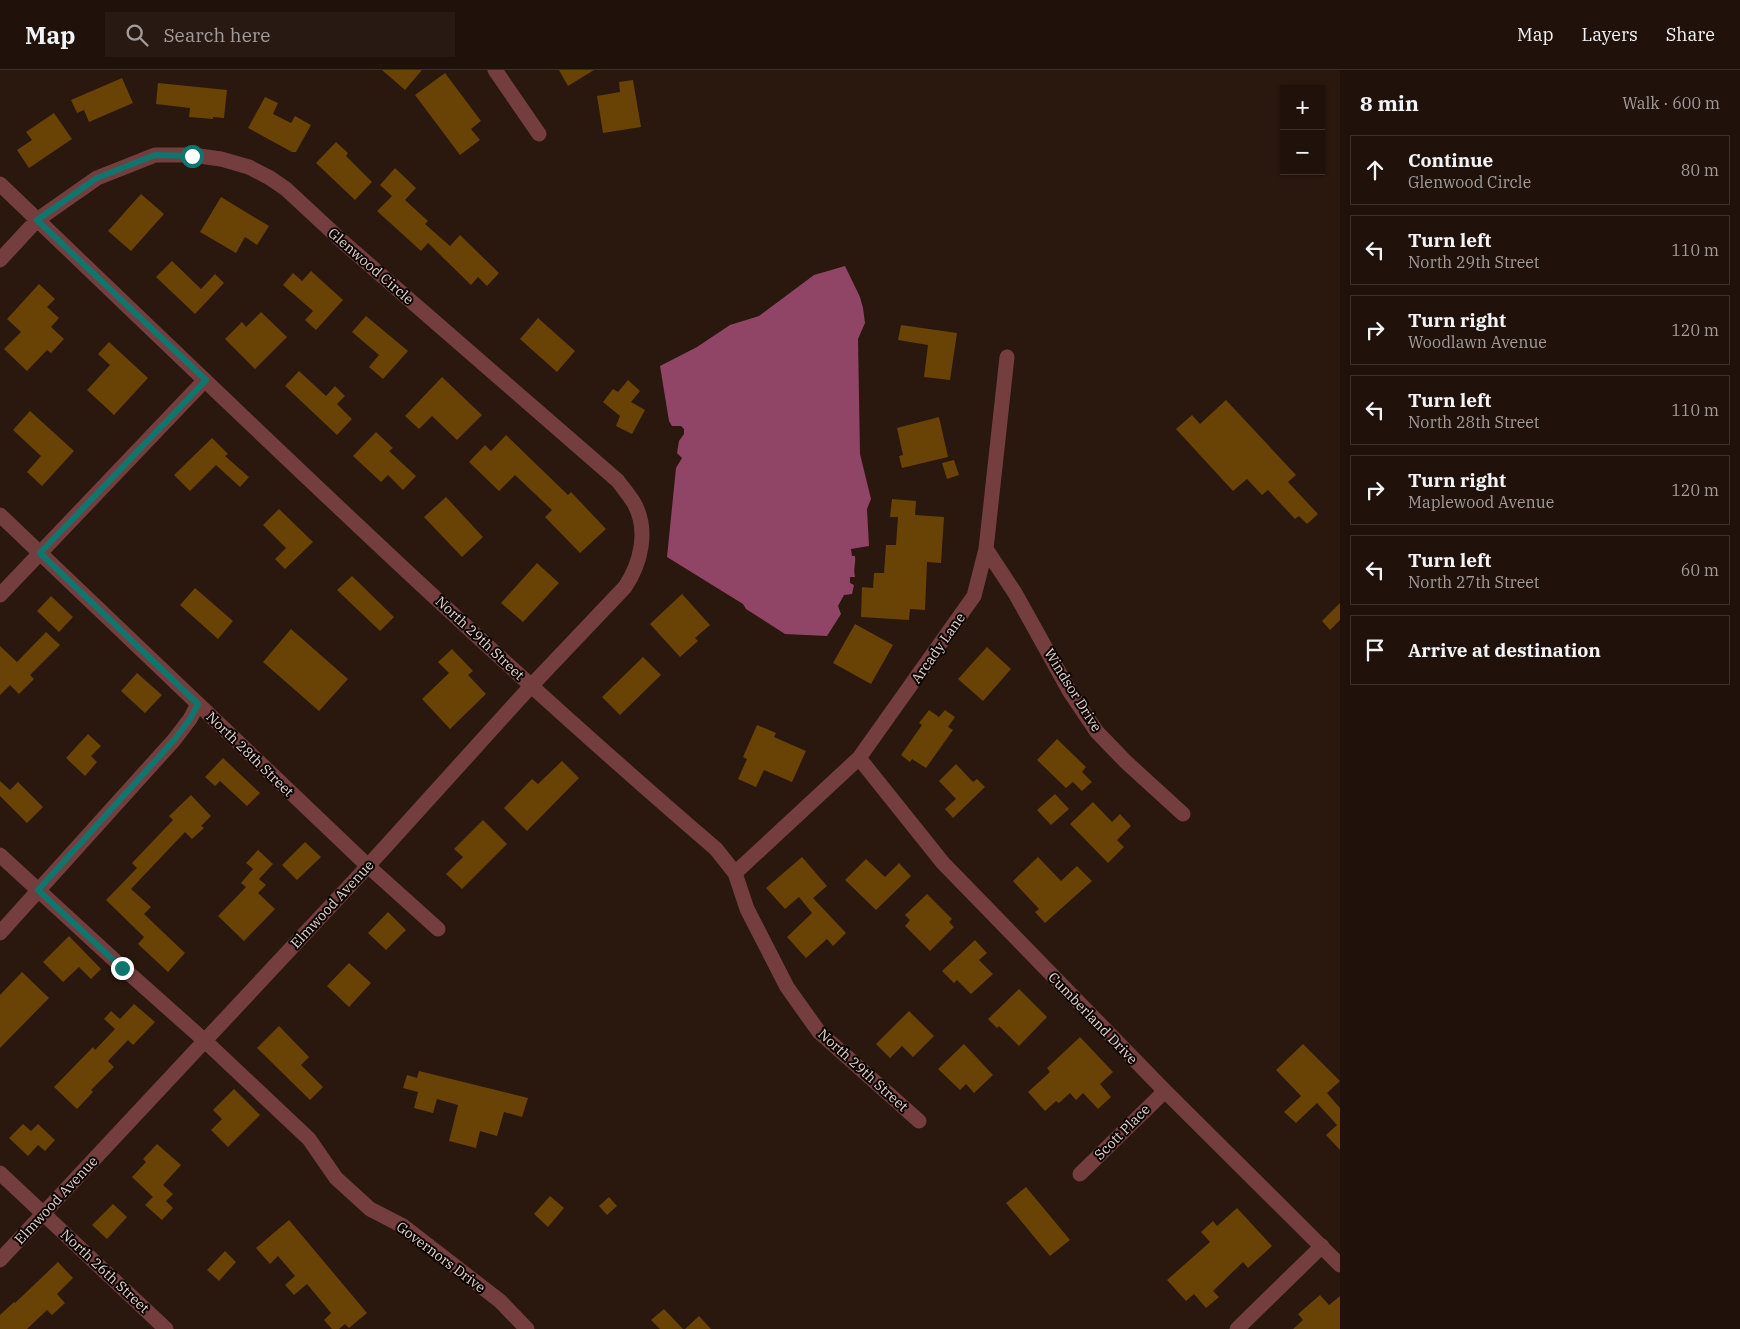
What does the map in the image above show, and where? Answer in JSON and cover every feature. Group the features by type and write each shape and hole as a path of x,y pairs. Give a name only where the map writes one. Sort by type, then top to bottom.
{"street":[{"path":"495,70 539,134"},
{"name":"Glenwood Circle","path":"0,260 37,220 97,178 155,155 221,159 249,167 286,189 350,248 618,481 634,504 642,526 642,536"},
{"name":"North 29th Street","path":"0,184 531,686 716,849 735,873 747,909 787,987 819,1032 919,1121"},
{"name":"Arcady Lane","path":"735,873 860,758 974,596 986,548 1007,358"},
{"path":"0,595 206,380"},
{"name":"North 28th Street","path":"0,515 368,866 438,929"},
{"name":"Elmwood Avenue","path":"0,1260 368,866 531,686 625,587 634,573 639,559 642,536"},
{"name":"Windsor Drive","path":"986,548 1015,593 1070,692 1097,732 1126,762 1183,814"},
{"path":"0,933 174,740 190,719 198,704"},
{"name":"Cumberland Drive","path":"860,758 943,864 1165,1091 1340,1265"},
{"name":"Governors Drive","path":"0,855 122,968 205,1041 309,1139 336,1178 370,1208 403,1226 500,1302 527,1329"},
{"name":"Scott Place","path":"1080,1174 1165,1091"},
{"name":"North 26th Street","path":"0,1173 166,1329"},
{"path":"1237,1329 1322,1246"}],"shaded area":[{"path":"845,266 860,297 865,323 858,339 860,454 871,499 867,509 869,546 851,549 852,556 855,556 855,577 850,577 850,583 854,585 852,594 844,595 838,606 841,614 827,636 785,634 746,609 743,604 667,557 676,468 682,458 677,453 684,429 681,426 672,426 669,421 660,366 697,347 730,325 759,316 814,275"}],"building":[{"path":"382,70 422,70 405,90"},
{"path":"559,70 594,70 568,86"},
{"path":"445,73 481,121 471,129 480,140 460,155 415,95"},
{"path":"122,78 133,103 89,122 84,110 77,113 71,100"},
{"path":"633,80 641,127 603,133 597,96 620,92 619,82"},
{"path":"158,83 227,90 224,118 189,117 190,108 156,104"},
{"path":"265,97 278,103 273,114 291,123 295,116 311,125 296,152 292,152 248,128"},
{"path":"54,113 72,139 29,168 17,150 32,140 26,132"},
{"path":"336,142 348,153 346,156 372,182 355,200 316,163"},
{"path":"395,168 416,188 405,200 428,221 425,224 450,246 460,235 499,273 487,286 478,277 471,285 428,243 421,251 377,211 392,196 380,185"},
{"path":"141,194 164,214 131,251 108,231"},
{"path":"221,197 269,226 257,245 245,237 236,253 200,232"},
{"path":"172,261 201,289 215,274 224,283 195,314 156,277"},
{"path":"311,271 343,300 316,330 305,320 313,311 283,285 293,273 302,281"},
{"path":"39,284 55,299 47,307 59,318 51,327 64,339 51,353 47,350 27,371 4,349 21,332 7,319"},
{"path":"261,312 287,337 255,369 225,339 242,322 246,327"},
{"path":"366,316 408,351 383,379 369,367 379,355 352,332"},
{"path":"538,318 575,351 557,372 520,339"},
{"path":"901,325 957,333 950,380 924,377 928,345 898,340"},
{"path":"109,342 148,378 114,415 87,390 110,365 98,354"},
{"path":"299,371 326,396 335,386 345,396 337,404 352,419 337,435 285,386"},
{"path":"442,377 482,415 457,440 432,416 419,429 405,416"},
{"path":"628,380 640,391 631,402 645,410 632,434 616,426 620,416 603,402 613,389 618,392"},
{"path":"1226,400 1296,475 1288,482 1318,514 1307,524 1299,516 1295,519 1268,490 1262,495 1247,479 1233,491 1176,429 1192,415 1200,424"},
{"path":"30,411 74,451 42,486 27,472 41,456 13,430"},
{"path":"939,417 948,457 902,468 899,456 903,455 897,428"},
{"path":"376,432 393,448 389,451 416,476 403,490 388,475 381,482 353,456"},
{"path":"506,435 568,495 571,492 606,529 580,553 545,517 552,510 515,475 499,491 469,462 485,445 491,451"},
{"path":"212,438 228,454 225,456 249,477 240,487 216,465 190,491 174,475"},
{"path":"954,460 959,475 947,479 942,463"},
{"path":"446,497 483,537 462,557 424,517"},
{"path":"892,499 916,501 915,515 944,517 941,563 927,562 925,610 910,609 909,620 861,617 862,587 873,588 874,573 884,573 886,545 896,545 898,517 890,517"},
{"path":"279,509 313,542 285,569 275,559 286,548 263,525"},
{"path":"537,563 559,583 523,622 501,603"},
{"path":"352,576 394,617 380,631 337,590"},
{"path":"195,588 233,621 218,639 180,605"},
{"path":"682,594 710,625 695,638 698,641 680,657 650,624"},
{"path":"51,596 73,617 59,632 37,611"},
{"path":"1340,603 1340,620 1330,630 1322,621"},
{"path":"855,624 893,645 871,684 833,663"},
{"path":"291,629 348,679 319,711 263,662"},
{"path":"46,632 60,645 30,675 34,679 19,694 10,685 0,695 0,646 17,662"},
{"path":"987,647 1011,669 983,701 958,679"},
{"path":"452,649 473,671 468,675 486,694 450,729 422,699 449,673 438,662"},
{"path":"643,657 661,675 620,715 602,697"},
{"path":"137,673 162,695 145,713 121,691"},
{"path":"929,710 939,717 945,710 955,717 948,727 953,730 926,768 912,759 910,762 901,755 922,725 919,723"},
{"path":"757,725 776,733 774,737 806,751 792,782 764,770 756,787 738,779 747,759 743,757"},
{"path":"88,734 101,746 91,756 97,762 85,776 66,758"},
{"path":"1057,739 1086,767 1082,772 1092,782 1082,791 1073,782 1066,788 1037,760"},
{"path":"223,758 260,793 247,806 220,781 215,786 205,777"},
{"path":"562,761 579,778 527,831 504,808 532,779 538,784"},
{"path":"956,764 973,782 977,779 985,787 953,818 945,809 956,799 939,781"},
{"path":"0,781 10,790 18,782 43,807 27,823 0,796"},
{"path":"1055,794 1069,809 1051,825 1037,810"},
{"path":"191,795 211,816 201,826 204,828 192,839 185,832 131,889 151,907 144,914 185,953 168,972 138,944 144,937 106,900 137,868 132,863 173,820 169,816"},
{"path":"1093,802 1112,822 1120,814 1131,826 1117,840 1124,847 1108,863 1070,824"},
{"path":"483,820 507,844 462,889 446,874 463,857 454,849"},
{"path":"305,842 321,857 297,880 282,865"},
{"path":"258,850 273,864 259,879 266,885 258,893 275,909 244,941 218,916 246,887 241,883 253,869 246,863"},
{"path":"802,857 827,886 813,898 846,933 833,946 827,939 806,958 787,937 812,913 799,897 785,909 766,888"},
{"path":"1038,857 1061,881 1077,866 1092,881 1045,923 1035,912 1039,909 1013,881"},
{"path":"866,859 885,877 899,863 911,876 876,910 845,880"},
{"path":"927,894 952,919 949,922 954,927 930,951 905,926 910,920 905,915"},
{"path":"388,912 406,930 386,950 368,933"},
{"path":"69,936 101,969 91,979 79,967 63,982 43,962"},
{"path":"975,940 987,953 979,960 993,974 971,994 957,980 954,983 942,971"},
{"path":"349,963 371,983 349,1007 327,986"},
{"path":"22,972 49,998 0,1048 0,995"},
{"path":"1019,989 1047,1017 1019,1046 999,1026 997,1028 988,1019"},
{"path":"134,1004 155,1022 133,1045 128,1040 108,1061 114,1067 91,1090 93,1092 77,1109 54,1087 93,1047 95,1050 115,1029 104,1019 111,1011 120,1019"},
{"path":"909,1011 934,1036 913,1057 902,1046 890,1058 876,1044"},
{"path":"279,1026 309,1057 301,1065 323,1087 310,1100 257,1048"},
{"path":"1080,1037 1113,1072 1100,1084 1111,1097 1098,1109 1083,1093 1076,1100 1070,1093 1059,1103 1056,1101 1045,1111 1028,1092 1050,1072 1047,1068"},
{"path":"964,1044 993,1075 974,1093 966,1084 960,1090 938,1069"},
{"path":"1303,1044 1340,1081 1327,1093 1340,1108 1340,1150 1326,1135 1337,1125 1317,1103 1296,1123 1284,1112 1301,1096 1276,1070"},
{"path":"419,1071 528,1098 522,1117 504,1112 497,1136 480,1131 476,1148 449,1141 458,1105 437,1099 433,1113 414,1108 418,1092 403,1088 407,1075 417,1078"},
{"path":"234,1089 260,1115 228,1147 211,1130 222,1119 213,1110"},
{"path":"23,1124 31,1131 38,1124 55,1140 45,1151 38,1145 28,1156 9,1138"},
{"path":"157,1144 181,1165 163,1185 173,1194 166,1201 173,1208 162,1220 145,1205 153,1197 132,1177 146,1162 143,1159"},
{"path":"1026,1187 1070,1240 1050,1256 1006,1203"},
{"path":"550,1196 564,1208 548,1227 534,1214"},
{"path":"609,1197 617,1206 607,1215 599,1206"},
{"path":"113,1204 127,1217 107,1239 92,1225"},
{"path":"1237,1208 1272,1246 1248,1268 1243,1262 1213,1291 1219,1297 1206,1308 1194,1294 1186,1301 1167,1280 1210,1242 1201,1232 1213,1221 1217,1226"},
{"path":"289,1220 367,1313 349,1328 345,1324 339,1329 332,1329 324,1320 331,1313 307,1284 294,1295 285,1285 295,1276 278,1256 270,1264 256,1248"},
{"path":"225,1251 236,1262 219,1281 207,1270"},
{"path":"58,1262 73,1278 57,1294 65,1303 52,1315 47,1310 27,1329 0,1329 0,1315"},
{"path":"1320,1295 1329,1305 1340,1296 1340,1329 1293,1329 1303,1320 1298,1314"},
{"path":"664,1309 683,1329 660,1329 651,1320"},
{"path":"699,1316 711,1329 685,1329"}],"route":[{"path":"122,968 38,890 174,740 190,719 198,704 40,553 206,380 37,220 97,178 155,155 192,156"}]}
